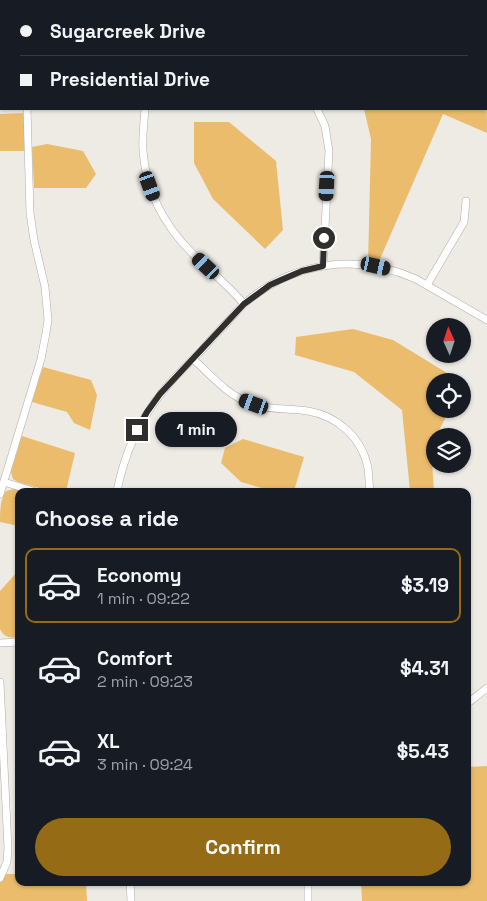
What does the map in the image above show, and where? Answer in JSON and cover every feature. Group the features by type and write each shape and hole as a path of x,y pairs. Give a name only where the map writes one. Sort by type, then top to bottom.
{"street":[{"path":"0,494 42,352 48,320 45,287 30,213 27,110"},
{"path":"145,110 144,162 158,208 179,239 244,304"},
{"path":"317,110 325,126 329,144 323,266"},
{"path":"427,285 464,222 466,201"},
{"path":"118,488 128,450 147,412 164,390 244,304 270,285 302,271 323,266 349,264 376,266 404,274 427,285 487,320"},
{"path":"194,359 226,390 244,401 265,407 320,414 343,426 354,437 364,455 368,468 370,488"},
{"path":"4,482 23,488"},
{"path":"0,643 15,642"},
{"path":"0,682 8,848 5,868 0,878"},
{"path":"471,701 487,688"},
{"path":"130,886 132,901"},
{"path":"308,886 308,901"}],"shaded area":[{"path":"364,110 487,110 487,133 443,114 377,266 368,265 371,139"},
{"path":"27,113 28,151 0,151 0,114"},
{"path":"194,122 229,122 276,161 283,230 265,249 213,199 194,163"},
{"path":"47,144 83,151 96,174 86,188 34,188 32,147"},
{"path":"353,329 393,340 426,360 426,363 431,363 447,373 426,373 426,418 445,418 440,428 426,428 426,473 433,473 434,488 410,488 402,410 354,372 295,355 296,337"},
{"path":"43,367 91,380 97,395 90,430 74,423 67,412 32,402"},
{"path":"22,436 75,453 67,488 39,488 18,482 13,479 11,472"},
{"path":"243,439 304,457 295,488 262,488 241,482 221,463 225,448"},
{"path":"15,489 15,525 0,522 1,506 6,491"},
{"path":"15,574 15,637 6,636 0,629 0,591"},
{"path":"487,766 487,901 362,901 361,886 471,886 471,767"},
{"path":"2,874 15,874 15,886 86,886 87,901 0,901 0,878"}],"route":[{"path":"137,430 160,394 244,304 270,285 302,271 323,266 324,238"}]}
